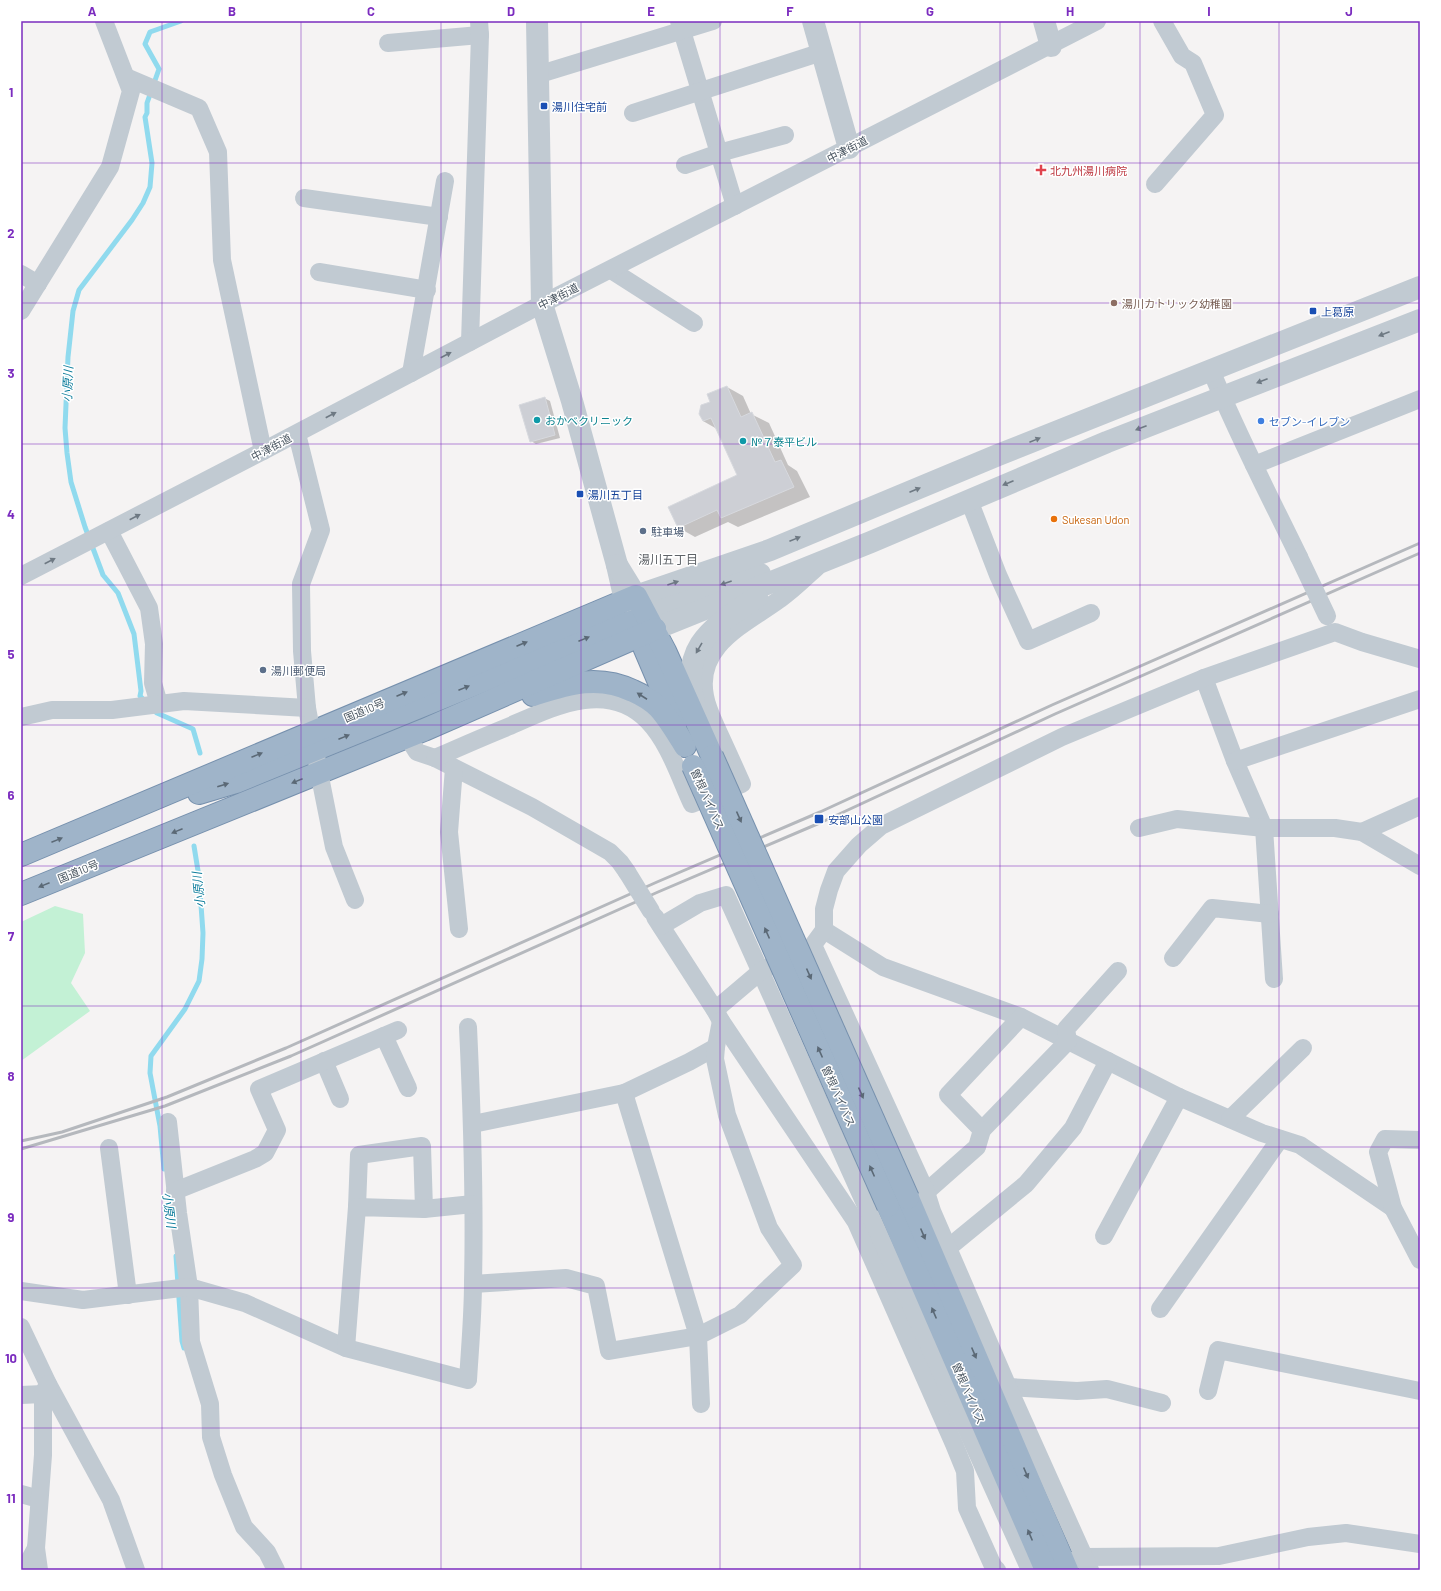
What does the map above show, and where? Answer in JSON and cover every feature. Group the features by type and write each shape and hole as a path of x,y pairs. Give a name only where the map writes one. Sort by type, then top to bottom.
{"highway":[{"path":"416,733 638,615"},
{"name":"曽根バイパス","path":"638,615 703,734 917,1195 1067,1567"},
{"name":"曽根バイパス","path":"638,615 693,766 888,1206 1067,1567"},
{"name":"国道10号","path":"21,855 313,740 612,628 638,615"},
{"path":"416,733 560,686 585,681 606,681 623,686 641,694 658,708 671,723 685,746"},
{"name":"国道10号","path":"21,894 416,733"}],"street":[{"path":"21,311 110,168 131,91 104,21"},
{"path":"537,21 542,304 572,401 617,565 638,615"},
{"path":"537,75 680,26 713,21"},
{"path":"813,21 849,148"},
{"path":"1044,21 1051,46"},
{"name":"中津街道","path":"21,576 297,434 542,304 1051,46 1097,21"},
{"path":"1155,184 1215,115 1193,63 1182,56 1162,21"},
{"path":"680,26 735,206"},
{"path":"388,43 479,28 470,342"},
{"path":"633,113 822,52"},
{"path":"126,77 199,108 218,152 222,260 263,451"},
{"path":"685,166 718,153 785,135"},
{"path":"411,373 427,290 445,181"},
{"path":"304,198 439,217"},
{"path":"610,270 694,323"},
{"path":"319,272 427,290"},
{"path":"21,274 38,284"},
{"path":"638,615 770,550 998,455 1420,287"},
{"path":"638,615 795,572 1107,442 1420,320"},
{"path":"1211,370 1254,465 1335,632"},
{"path":"1254,465 1420,399"},
{"path":"297,434 321,530 301,584 302,651 307,708 334,847 354,900"},
{"path":"969,500 998,575 1028,640 1091,613"},
{"path":"105,533 149,608 154,644 153,683 159,704"},
{"path":"638,615 656,606 732,581 835,556"},
{"path":"435,758 552,708 582,699 611,700 639,712 657,732 692,804 742,784 705,697 704,681 706,668 717,646 727,636 781,598 835,556"},
{"path":"703,734 691,685 693,660 698,647 716,626 795,572"},
{"path":"473,1284 566,1278 596,1286 609,1351 698,1336 740,1315 793,1265 769,1228 727,1115 715,1059 718,1015 761,971 813,945 824,930 824,909 828,890 836,871 860,845 881,826 1062,737 1204,678 1335,632 1362,642 1420,659"},
{"path":"1204,678 1235,761 1264,828 1274,979"},
{"path":"1235,761 1420,699"},
{"path":"21,716 52,710 112,710 184,701 307,708"},
{"path":"416,733 417,752 435,758 532,807 610,852 620,862 718,1015 856,1222 965,1471 967,1508 993,1566 997,1570"},
{"path":"454,768 449,832 459,929"},
{"path":"1362,832 1420,806"},
{"path":"1139,828 1177,819 1264,828 1335,828 1362,832 1420,866"},
{"path":"661,926 700,903 726,895 1030,1570"},
{"path":"1173,958 1212,908 1270,914"},
{"path":"824,930 883,967 1021,1017 1179,1097 1262,1133 1300,1144 1393,1208"},
{"path":"813,945 917,1195 932,1211 1008,1388 1067,1567 1225,1562 1308,1537 1346,1533 1420,1544"},
{"path":"1068,1041 1066,1029 1118,971"},
{"path":"982,1130 948,1095 1021,1017"},
{"path":"21,1290 83,1300 189,1287 245,1303 346,1348 468,1380 473,1284 473,1124 468,1027"},
{"path":"175,1190 255,1159 265,1153 277,1130 259,1089 391,1033 408,1088"},
{"path":"917,1195 977,1147 982,1130 1068,1041"},
{"path":"473,1124 624,1093 689,1062 716,1047"},
{"path":"1230,1119 1303,1048"},
{"path":"324,1061 340,1099"},
{"path":"948,1248 1026,1184 1073,1128 1108,1061"},
{"path":"624,1093 698,1336 701,1404"},
{"path":"1104,1236 1179,1097"},
{"path":"168,1122 175,1190 189,1287 191,1342 210,1404 211,1437 223,1475 244,1527 267,1552 276,1570"},
{"path":"1160,1309 1280,1138"},
{"path":"1420,1140 1385,1139 1378,1152 1393,1208 1420,1260"},
{"path":"346,1348 358,1207 359,1155 422,1146 424,1209"},
{"path":"109,1148 128,1295"},
{"path":"358,1207 424,1209 473,1204"},
{"path":"21,1327 46,1389 111,1500 136,1570"},
{"path":"1208,1390 1218,1350 1420,1391"},
{"path":"1008,1388 1077,1391 1107,1389 1162,1403"},
{"path":"21,1395 46,1389"},
{"path":"39,1570 36,1548 46,1389"},
{"path":"21,1494 39,1499"},
{"path":"24,1570 36,1548"}],"green space":[{"path":"55,906 83,914 85,953 71,983 90,1011 21,1061 21,922"}],"building":[{"name":"№７泰平ビル","path":"727,386 741,417 752,412 775,462 781,460 794,487 721,518 717,510 678,528 668,507 737,475 711,418 703,421 699,414 701,405 710,402 707,394"},
{"name":"おかべクリニック","path":"545,397 555,435 530,442 519,405"}],"waterway":[{"name":"小原川","path":"146,702 140,696 141,691 134,634 118,593 103,575 85,527 71,482 65,428 68,357 73,311 79,290 132,220 143,203 150,187 152,163 145,117 147,113 147,103 159,69 145,44 150,32 181,21"},
{"name":"小原川","path":"152,709 157,713 193,729 200,753"},
{"name":"小原川","path":"164,1169 160,1126 150,1073 151,1056 185,1009 199,981 203,933 199,877 194,846"},
{"name":"小原川","path":"176,1256 182,1341 184,1348"}],"railway":[{"path":"21,1141 62,1132 167,1097 286,1048 657,882 820,812 1052,705 1420,543"},
{"path":"21,1149 165,1106 291,1056 658,892 822,822 1055,714 1420,553"}],"place":[{"name":"湯川住宅前","path":"544,106"},
{"name":"北九州湯川病院","path":"1041,170"},
{"name":"湯川カトリック幼稚園","path":"1114,303"},
{"name":"上葛原","path":"1313,311"},
{"name":"おかべクリニック","path":"537,420"},
{"name":"セブン-イレブン","path":"1261,421"},
{"name":"№７泰平ビル","path":"743,441"},
{"name":"湯川五丁目","path":"580,494"},
{"name":"Sukesan Udon","path":"1054,519"},
{"name":"駐車場","path":"643,531"},
{"name":"湯川郵便局","path":"263,670"},
{"name":"安部山公園","path":"819,819"}],"district":[{"name":"湯川五丁目","path":"668,559"}]}
